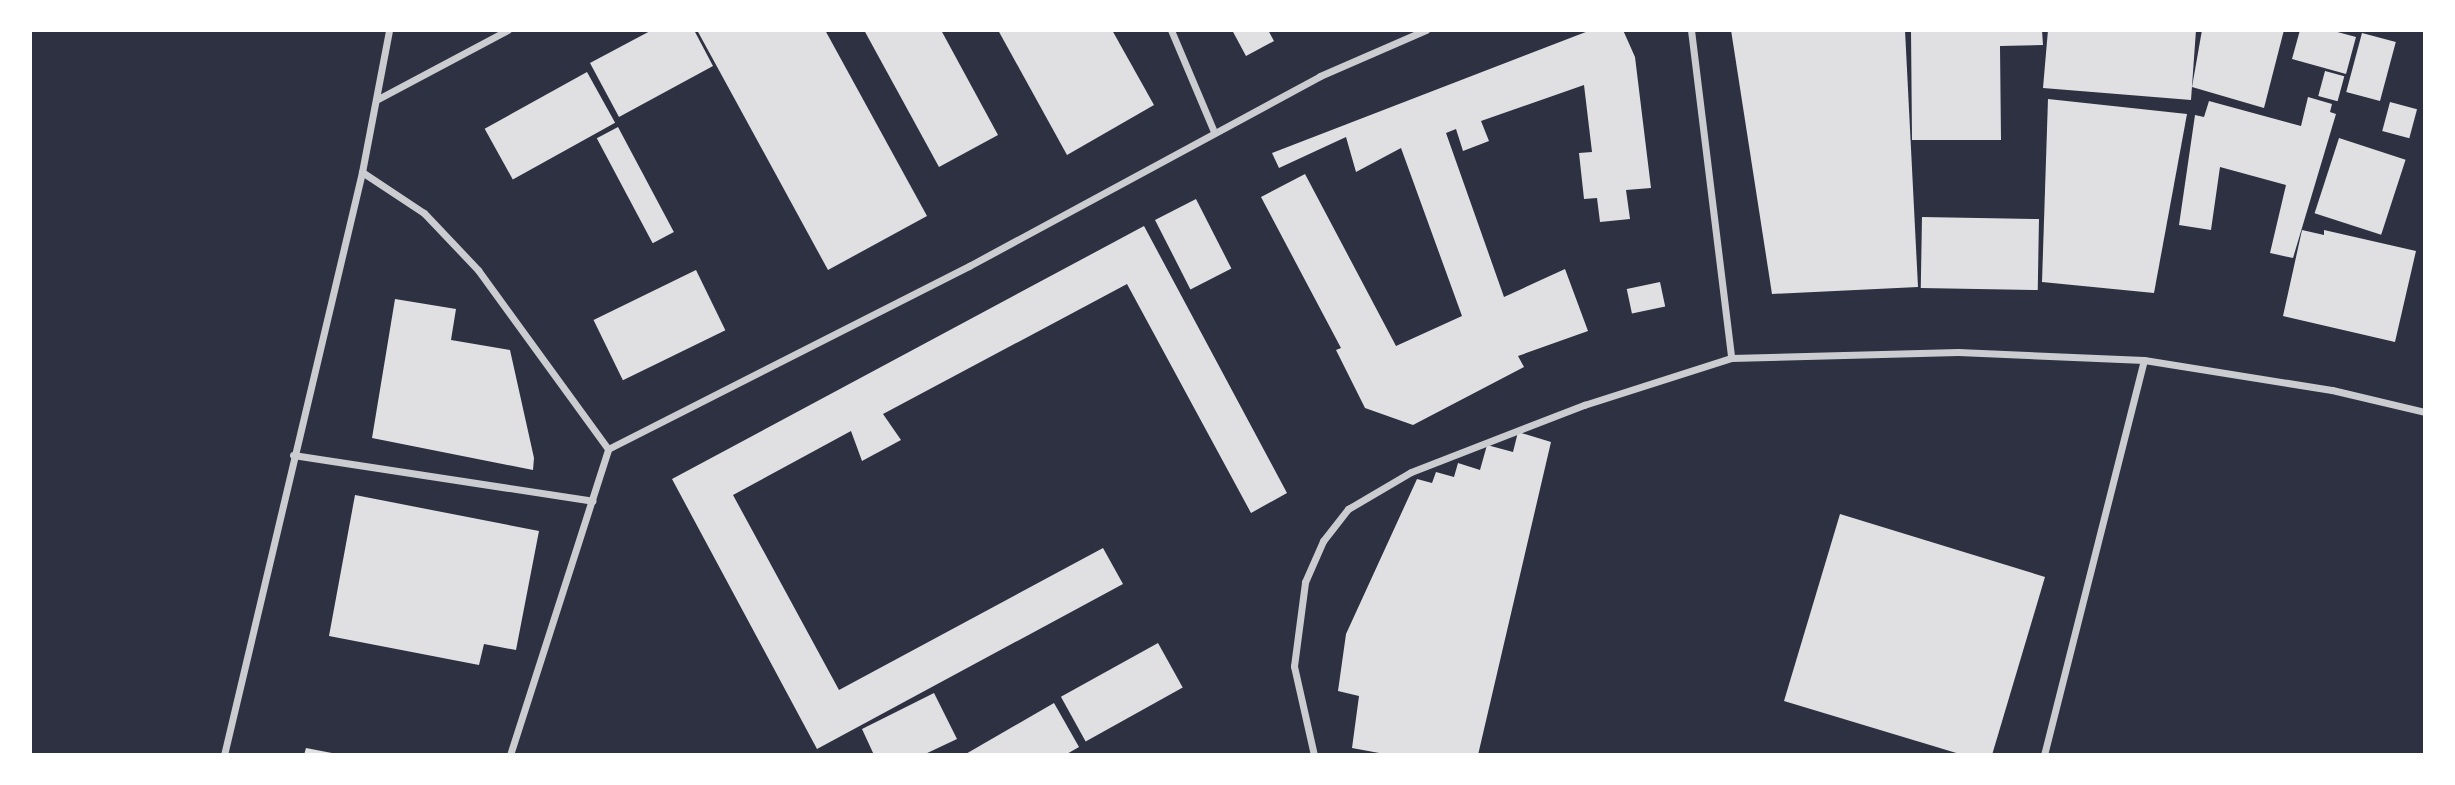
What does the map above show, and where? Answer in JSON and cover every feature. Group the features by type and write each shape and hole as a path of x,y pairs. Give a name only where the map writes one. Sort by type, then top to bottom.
{"street":[{"path":"224,755 362,172 389,30"},
{"path":"378,99 508,30"},
{"path":"1171,30 1214,132"},
{"path":"510,755 608,449 969,266 1320,76 1426,30"},
{"path":"1691,30 1731,358"},
{"path":"362,172 424,213 478,270 608,449"},
{"path":"1314,755 1294,666 1305,582 1323,541 1348,509 1411,472 1584,405 1731,358 1958,352 2144,360 2332,390 2425,412"},
{"path":"2044,755 2144,360"},
{"path":"293,455 592,501"}],"building":[{"path":"652,30 694,30 713,66 619,117 590,63"},
{"path":"697,30 825,30 927,216 828,270"},
{"path":"864,30 941,30 998,135 939,167"},
{"path":"998,30 1112,30 1154,105 1067,155"},
{"path":"1232,30 1268,30 1274,41 1246,56"},
{"path":"1591,30 1623,30 1635,57 1651,188 1626,190 1630,219 1600,222 1597,198 1584,199 1579,153 1592,152 1584,85 1481,121 1489,141 1463,151 1456,129 1446,133 1504,297 1565,269 1588,331 1518,356 1524,367 1413,425 1365,408 1336,350 1341,348 1261,197 1305,174 1396,346 1462,316 1401,148 1356,172 1346,137 1279,168 1272,153"},
{"path":"1731,30 1905,30 1918,287 1772,294"},
{"path":"1911,30 2042,30 2043,45 2000,46 2001,140 1912,140"},
{"path":"2048,30 2196,30 2191,100 2043,88"},
{"path":"2202,30 2284,30 2264,108 2192,87"},
{"path":"2300,30 2330,30 2356,37 2346,74 2292,59"},
{"path":"2362,33 2396,42 2380,101 2346,92"},
{"path":"2325,71 2344,76 2338,101 2318,96"},
{"path":"587,72 615,123 513,179 485,129"},
{"path":"2308,97 2332,104 2330,112 2336,114 2293,258 2270,253 2286,185 2220,167 2211,230 2179,225 2195,115 2204,117 2209,101 2301,126"},
{"path":"2048,99 2187,114 2154,293 2042,282"},
{"path":"2390,102 2417,109 2409,138 2382,131"},
{"path":"618,127 674,232 653,243 597,138"},
{"path":"2339,138 2406,160 2381,235 2315,213"},
{"path":"1196,199 1231,268 1190,289 1155,220"},
{"path":"1922,217 2039,219 2038,290 1921,288"},
{"path":"1144,226 1287,493 1251,513 1127,284 883,414 901,440 862,461 851,431 733,495 839,690 1103,548 1123,584 817,749 672,479"},
{"path":"2302,230 2324,235 2324,230 2416,251 2395,342 2283,316"},
{"path":"696,270 725,330 623,380 594,320"},
{"path":"1660,282 1665,306 1632,314 1627,289"},
{"path":"395,299 456,309 451,340 510,350 534,458 533,470 372,438"},
{"path":"1518,432 1551,442 1478,755 1390,755 1352,748 1359,696 1338,691 1346,634 1417,479 1432,483 1436,472 1454,477 1458,463 1480,470 1487,445 1513,452"},
{"path":"355,495 539,531 516,650 484,644 479,665 329,636"},
{"path":"1840,514 2045,577 1992,755 1963,755 1784,701"},
{"path":"1158,643 1183,688 1086,741 1061,697"},
{"path":"934,693 957,739 923,755 874,755 862,729"},
{"path":"1054,703 1079,747 1065,755 964,755"},
{"path":"306,748 337,754 337,755 304,755"}]}
